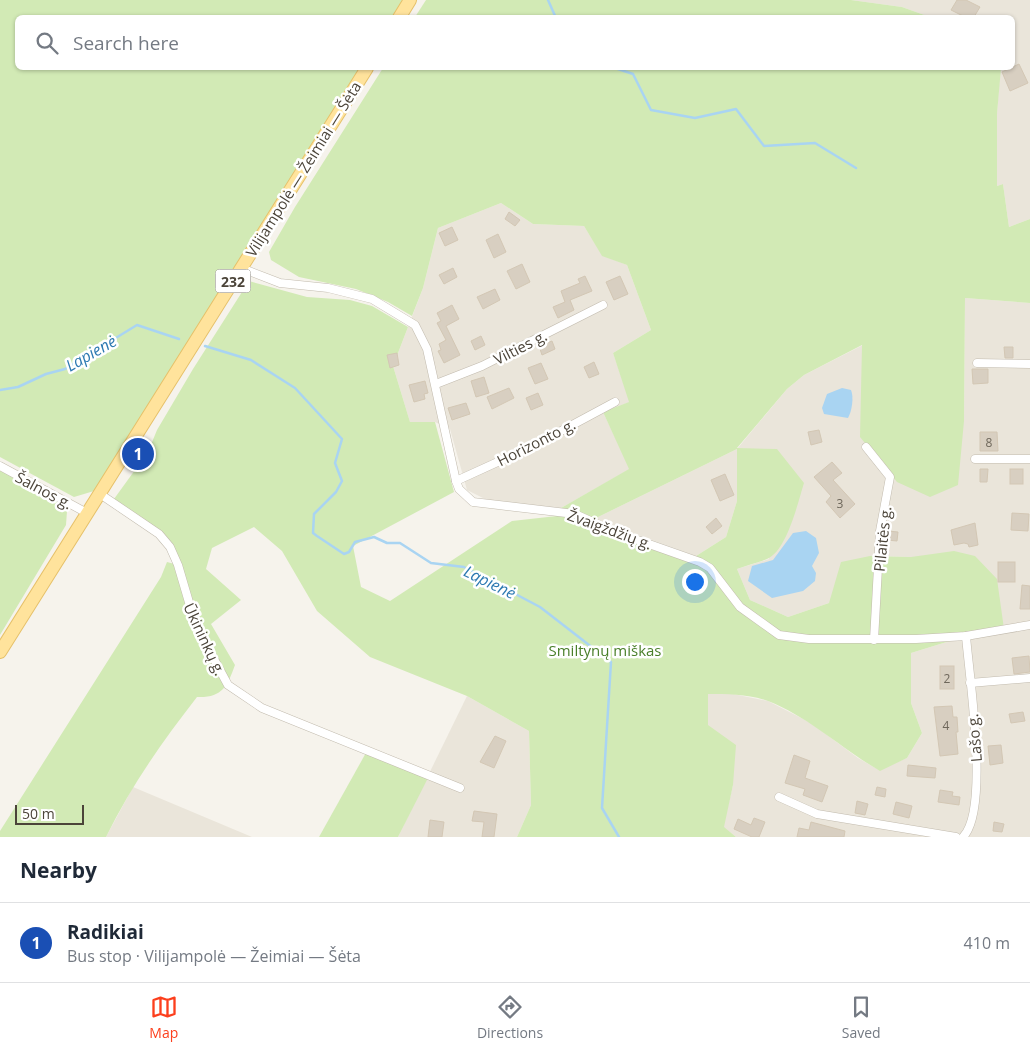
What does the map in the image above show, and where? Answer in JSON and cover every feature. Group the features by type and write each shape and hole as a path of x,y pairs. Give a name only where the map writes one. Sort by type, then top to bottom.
{"main road":[{"path":"401,15 410,0"},
{"name":"Vilijampolė — Žeimiai — Šėta","path":"0,652 366,70"}],"street":[{"name":"Žvaigždžių g.","path":"241,268 280,283 328,288 372,299 415,325 428,349 456,481 459,489 474,502 575,514 615,532 700,562 710,568 740,607 779,635 809,639 874,640 966,636 1030,625"},
{"name":"Vilties g.","path":"436,384 482,366 603,305"},
{"path":"977,363 1030,364"},
{"name":"Horizonto g.","path":"456,481 535,445 615,402"},
{"name":"Pilaitės g.","path":"866,447 890,477 880,531 874,640"},
{"path":"975,459 1030,459"},
{"name":"Šalnos g.","path":"0,466 87,513"},
{"name":"Ūkininkų g.","path":"100,494 159,534 170,546 178,565 196,626 228,686 262,708 460,788"},
{"name":"Lašo g.","path":"964,837 970,829 978,778 966,636"},
{"path":"970,683 1030,678"},
{"path":"779,797 817,814 956,837"}],"shaded area":[{"path":"851,0 1030,0 1030,219 1009,227 1003,184 997,186 997,114 1000,72 1000,70 1015,70 1015,15 924,15 902,7"},
{"path":"501,203 533,224 584,226 602,255 627,265 651,330 613,353 630,402 603,412 630,469 561,508 489,501 467,490 450,429 435,422 410,422 393,366 423,288 438,228"},
{"path":"965,298 1030,303 1030,837 736,837 723,827 733,785 708,725 707,694 733,694 768,701 811,723 858,758 879,770 907,758 922,733 911,703 911,653 966,636 911,557 870,556 829,603 788,617 750,600 737,569 769,559 737,449 787,389 804,375 863,345 862,375 964,421"},
{"path":"737,449 737,501 726,537 696,556 594,519"},
{"path":"467,696 529,731 531,805 517,837 398,837"},
{"path":"133,787 252,837 106,837"}],"green space":[{"path":"0,0 403,0 394,15 15,15 15,70 360,70 94,491 74,497 0,457"},
{"path":"426,0 851,0 902,7 924,15 416,15"},
{"name":"Smiltynų miškas","path":"382,70 1001,70 997,114 997,186 1003,184 1009,227 1030,219 1030,303 965,298 964,421 958,485 930,497 897,482 860,437 862,345 804,375 787,389 737,448 777,449 804,483 791,525 774,554 767,559 737,569 750,600 788,617 829,603 841,562 870,556 911,557 954,551 975,556 997,579 1004,629 966,636 911,653 911,703 922,733 907,758 880,771 811,724 768,701 731,694 708,694 708,725 736,745 733,785 724,827 736,837 517,837 531,805 529,731 467,696 370,657 317,611 282,551 254,527 212,548 206,569 241,600 211,624 235,665 229,679 218,693 212,696 197,697 148,765 106,837 0,837 0,831 161,577 167,562 178,565 175,549 160,531 114,499 148,452 157,430 193,369 249,281 307,297 350,300 372,306 408,327 393,366 410,422 435,422 454,492 353,546 361,587 390,601 512,521 566,515 694,563 696,556 726,537 737,501 737,449 594,519 561,508 629,469 603,412 629,402 613,353 651,330 627,265 602,256 584,226 533,224 501,203 438,228 423,288 412,316 388,302 356,289 299,277 271,260 269,252 295,207"},
{"path":"0,470 59,503 67,511 66,525 0,635"},
{"path":"367,751 429,776 398,837 319,837"}],"water":[{"path":"842,388 851,390 852,393 851,412 848,418 824,414 822,408 827,394"},
{"path":"806,531 816,538 819,553 812,566 816,573 815,581 803,591 772,598 748,581 752,566 773,560 793,533"}],"building":[{"path":"957,0 966,0 980,7 975,15 961,15 951,10"},
{"path":"1019,64 1028,83 1010,91 1002,72 1015,70 1015,66"},
{"path":"509,212 520,220 515,226 505,219"},
{"path":"452,227 458,240 445,246 439,233"},
{"path":"498,234 506,252 494,258 486,240"},
{"path":"522,264 530,282 516,289 507,271"},
{"path":"453,268 457,277 444,284 439,275"},
{"path":"585,276 592,291 570,300 574,310 558,318 553,307 565,302 561,291 580,283 578,279"},
{"path":"620,276 628,294 614,300 606,282"},
{"path":"495,289 500,300 483,309 477,297"},
{"path":"452,305 459,319 446,326 460,355 444,363 438,351 441,350 439,344 446,340 437,323 441,321 437,313"},
{"path":"481,336 485,345 475,350 471,341"},
{"path":"552,341 555,349 542,355 539,346"},
{"path":"1004,347 1013,347 1013,358 1005,358"},
{"path":"397,353 399,365 390,368 387,355"},
{"path":"594,362 599,374 589,378 584,367"},
{"path":"541,363 548,379 535,384 528,368"},
{"path":"972,369 988,369 988,383 973,384"},
{"path":"484,377 489,393 476,397 471,381"},
{"path":"425,381 428,393 424,394 425,399 414,402 409,385"},
{"path":"509,388 514,398 492,409 487,397"},
{"path":"538,393 543,405 531,410 526,398"},
{"path":"466,403 470,414 452,420 448,408"},
{"path":"819,430 822,442 811,445 808,432"},
{"path":"980,432 997,432 998,451 980,451"},
{"path":"832,462 842,473 833,480 855,504 840,518 826,502 831,496 814,477"},
{"path":"980,469 988,469 987,482 980,482"},
{"path":"1010,469 1023,469 1023,484 1010,484"},
{"path":"725,474 734,495 720,501 711,480"},
{"path":"1012,513 1029,514 1028,531 1011,530"},
{"path":"716,518 722,526 712,534 706,527"},
{"path":"975,523 978,545 969,547 968,544 964,543 954,545 951,530"},
{"path":"888,531 898,532 897,541 887,540"},
{"path":"998,562 1015,562 1015,582 998,582"},
{"path":"1022,585 1030,586 1030,609 1020,609"},
{"path":"1029,656 1030,672 1014,674 1012,658"},
{"path":"940,666 954,666 954,689 940,689"},
{"path":"952,706 953,717 957,717 958,754 940,756 934,707"},
{"path":"1023,712 1025,721 1011,723 1009,714"},
{"path":"495,736 506,741 494,768 480,762"},
{"path":"1001,745 1003,763 990,765 988,746"},
{"path":"794,755 810,761 805,778 828,786 822,802 803,795 805,789 785,783"},
{"path":"908,765 936,768 935,778 907,776"},
{"path":"877,787 886,789 885,797 875,795"},
{"path":"940,790 953,792 952,796 960,797 959,805 938,802"},
{"path":"857,801 868,804 865,815 855,813"},
{"path":"896,802 912,806 909,818 893,814"},
{"path":"474,811 497,814 494,837 482,837 484,822 472,821"},
{"path":"754,818 765,822 759,837 752,837 734,829 738,819 751,825"},
{"path":"430,820 444,822 442,837 428,837"},
{"path":"811,822 845,831 844,837 797,837 799,828 809,830"},
{"path":"994,822 1004,824 1002,832 993,831"}],"waterway":[{"path":"548,0 555,15"},
{"path":"621,70 633,74 651,110 695,118 736,109 764,146 815,143 856,168"},
{"name":"Lapienė","path":"0,390 18,387 46,374 65,369 137,325 179,339"},
{"name":"Lapienė","path":"205,346 251,360 295,388 342,439 335,463 342,481 336,492 314,514 313,533 344,554 349,552 355,542 374,537 387,543 400,543 431,563 464,567 540,607 611,662 602,808 619,837"}],"place":[{"name":"Radikiai","path":"138,454"}]}
